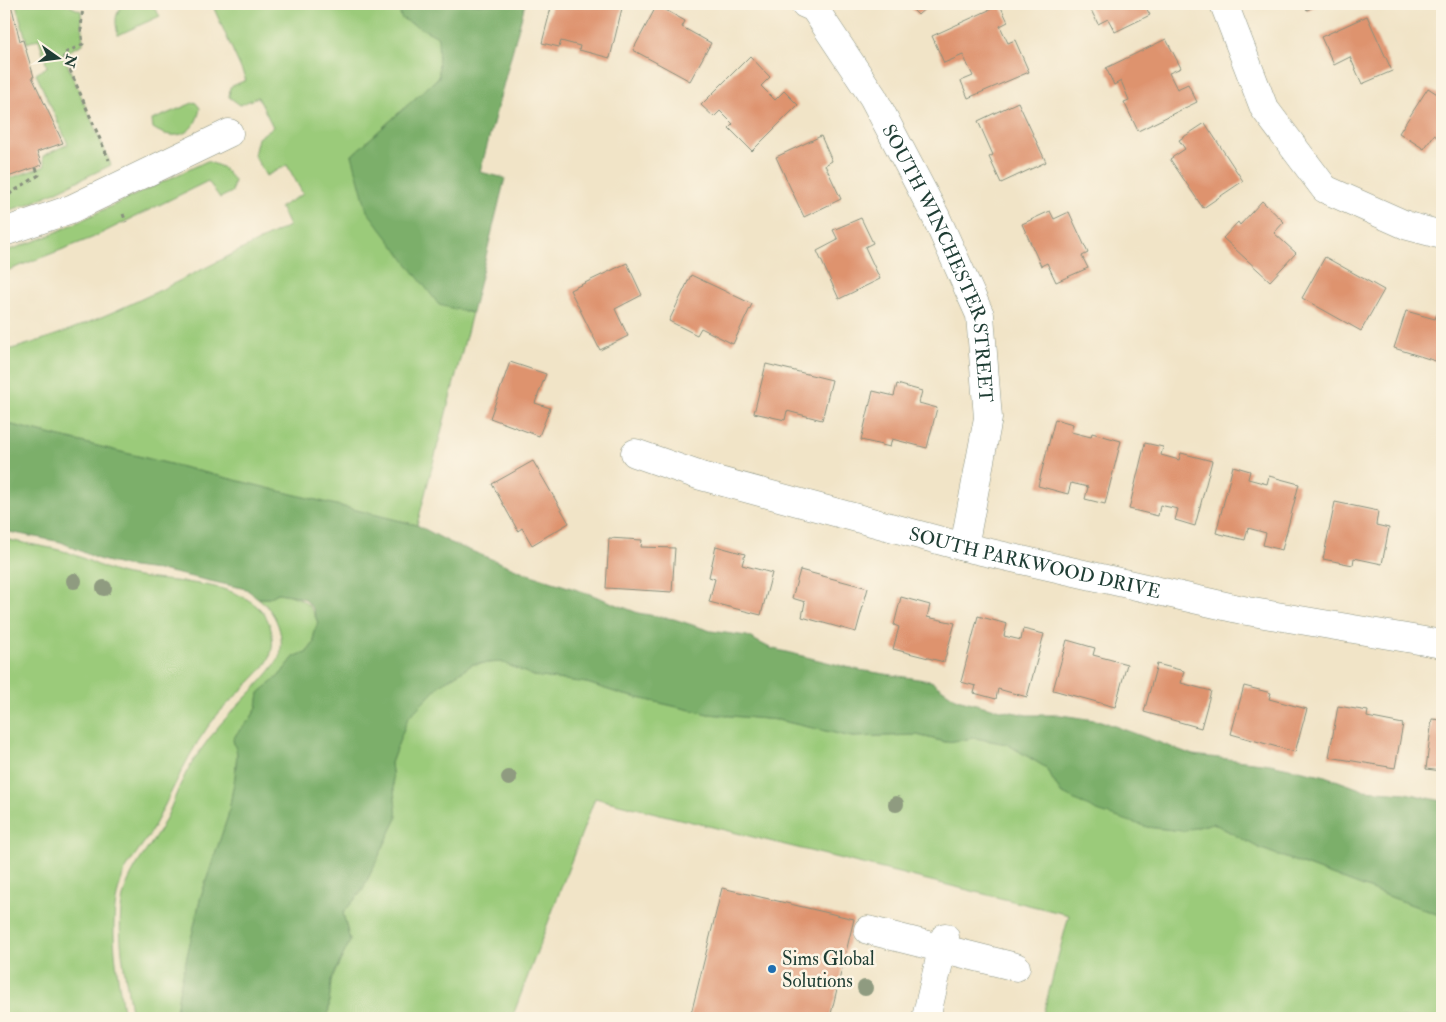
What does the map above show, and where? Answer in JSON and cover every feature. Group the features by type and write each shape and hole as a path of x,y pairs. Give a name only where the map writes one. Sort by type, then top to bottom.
{"street":[{"name":"SOUTH WINCHESTER STREET","path":"806,4 814,8 873,97 936,217 980,315 988,418 964,547"},
{"path":"1224,4 1264,108 1325,189 1408,226 1442,236"},
{"path":"4,232 71,209 229,133"},
{"name":"SOUTH PARKWOOD DRIVE","path":"636,453 701,476 964,547 1246,611 1442,644"},
{"path":"868,930 944,942 1016,967"},
{"path":"926,1018 944,942"}],"path":[{"path":"83,4 81,30 84,44 62,54 112,165"},
{"path":"4,202 11,193 39,175 35,166"}],"green space":[{"path":"16,4 65,4 81,11 83,44 63,54 111,165 32,203 4,212 4,178 5,180 45,166 43,156 68,144 36,74 47,67 39,39 27,43"},
{"path":"125,4 151,4 160,16 118,35 116,18"},
{"path":"212,4 398,4 402,18 439,37 439,77 352,155 439,304 472,313 417,525 4,423 4,351 40,341 149,296 289,226 280,207 303,194 287,165 266,176 254,155 258,138 273,127 258,97 240,105 229,97 230,87 246,80"},
{"path":"398,4 525,4 480,172 505,178 472,313 439,305 367,211 352,155 439,77 438,37 401,18"},
{"path":"195,102 200,108 198,117 189,130 176,135 169,135 153,128 152,120"},
{"path":"207,161 222,167 234,180 232,192 220,198 208,181 92,238 4,272 4,252 46,237"},
{"path":"4,423 417,525 449,542 531,575 590,594 638,613 674,619 711,631 747,636 770,648 859,670 931,681 957,699 991,708 1027,715 1061,715 1101,721 1193,755 1270,764 1322,775 1363,790 1406,793 1442,801 1442,916 1259,848 1213,823 1183,831 1147,827 1097,811 1061,793 1045,767 1007,744 975,738 946,742 917,735 852,737 778,720 708,714 621,694 587,683 534,676 501,662 473,664 441,684 408,718 391,763 397,818 362,891 343,913 350,941 331,980 328,1018 175,1018 180,987 201,896 228,816 237,753 233,740 251,718 257,707 259,693 279,676 294,657 306,653 314,643 314,632 318,623 313,609 305,599 292,595 278,593 269,598 258,598 246,589 165,571 125,566 98,559 61,542 4,531"},
{"path":"4,539 67,552 119,573 136,577 193,583 230,591 246,598 260,609 272,632 271,653 266,665 223,708 207,727 189,756 151,832 129,863 122,877 116,900 114,934 124,1018 4,1018"},
{"path":"278,593 299,598 312,610 318,623 314,632 314,643 306,653 294,657 279,676 259,693 257,707 251,718 233,740 237,753 228,816 201,896 180,987 175,1018 132,1018 124,971 120,920 125,890 136,866 165,821 182,780 197,755 218,727 270,671 280,655 281,639 277,623 269,609 258,598 269,598"},
{"path":"501,662 534,676 587,683 621,694 708,714 778,720 852,737 917,735 945,742 975,738 1007,744 1045,767 1061,793 1147,827 1183,831 1213,823 1259,848 1442,916 1442,1018 1042,1018 1069,915 595,798 512,1018 328,1018 331,980 350,941 343,913 362,891 397,818 391,763 408,717 441,684 473,664"}],"building":[{"path":"4,4 11,4 20,41 23,40 34,77 32,77 63,143 37,152 42,165 8,177 4,165"},
{"path":"552,4 623,4 610,58 579,50 580,46 561,41 559,47 542,43"},
{"path":"907,4 930,4 918,15"},
{"path":"1088,4 1144,4 1150,15 1115,32 1108,19 1098,24"},
{"path":"1305,4 1320,4 1307,10"},
{"path":"657,5 685,21 682,27 711,43 690,81 633,50"},
{"path":"1000,5 1008,22 1000,26 1008,43 1015,40 1029,72 968,98 961,81 973,76 963,55 944,63 932,36"},
{"path":"1367,16 1392,71 1362,84 1350,57 1334,65 1321,37"},
{"path":"1166,39 1181,68 1169,73 1177,89 1188,84 1197,102 1138,131 1124,102 1129,100 1121,81 1114,85 1106,68"},
{"path":"750,56 770,77 761,86 775,100 784,91 798,105 752,151 729,128 733,124 720,111 714,117 701,105"},
{"path":"1428,88 1442,97 1442,140 1434,135 1424,149 1399,133"},
{"path":"1018,102 1046,162 1001,183 989,157 993,155 978,121"},
{"path":"1205,123 1243,181 1203,208 1170,159 1185,149 1179,140"},
{"path":"821,136 832,161 825,165 841,199 804,217 776,157"},
{"path":"1262,201 1284,222 1274,233 1296,253 1270,281 1223,238 1238,222 1240,225"},
{"path":"1050,211 1054,219 1069,212 1088,253 1082,256 1088,268 1056,282 1047,263 1041,266 1022,224"},
{"path":"861,218 873,243 865,247 880,279 839,299 817,251 838,240 833,230"},
{"path":"1325,257 1384,290 1361,331 1302,298"},
{"path":"627,263 642,295 615,309 628,336 600,350 570,290"},
{"path":"691,275 752,304 733,344 701,328 697,335 669,321"},
{"path":"1440,306 1442,306 1442,363 1394,348 1406,311 1435,319"},
{"path":"510,362 546,374 535,403 550,408 539,436 490,418"},
{"path":"766,364 832,380 822,420 787,411 785,420 754,413"},
{"path":"897,384 922,391 919,403 937,408 927,448 892,439 890,447 861,440 873,391 894,396"},
{"path":"1055,419 1073,424 1071,432 1091,437 1092,433 1121,441 1105,504 1085,499 1088,487 1071,483 1068,494 1038,486"},
{"path":"1145,443 1163,447 1161,455 1179,460 1181,453 1212,461 1195,526 1175,520 1178,509 1160,505 1158,516 1129,509"},
{"path":"533,461 569,523 532,545 522,528 518,531 492,484"},
{"path":"1233,466 1250,471 1248,479 1267,484 1269,476 1299,484 1282,550 1263,545 1266,533 1248,528 1245,540 1216,533"},
{"path":"1335,502 1378,511 1376,525 1389,528 1382,564 1354,558 1353,565 1323,559"},
{"path":"609,538 642,540 641,547 675,548 672,592 606,588"},
{"path":"716,546 745,554 742,565 772,573 761,615 709,602 715,579 709,577"},
{"path":"800,570 868,588 856,632 802,617 805,602 792,598"},
{"path":"901,597 930,605 927,617 955,623 944,662 893,649 899,627 894,625"},
{"path":"978,616 1007,624 1004,636 1021,640 1023,629 1044,634 1027,697 998,689 996,699 974,693 976,686 961,682"},
{"path":"1067,640 1095,648 1093,655 1127,664 1115,707 1053,690"},
{"path":"1157,664 1184,671 1181,683 1211,691 1201,728 1144,712"},
{"path":"1244,686 1271,693 1269,699 1307,709 1295,752 1231,734"},
{"path":"1338,706 1368,711 1367,717 1403,724 1395,768 1329,757"},
{"path":"1432,719 1442,720 1442,771 1426,769"},
{"name":"Sims Global Solutions","path":"722,888 854,919 830,1018 690,1018"}],"place":[{"name":"Sims Global Solutions","path":"772,969"}]}
